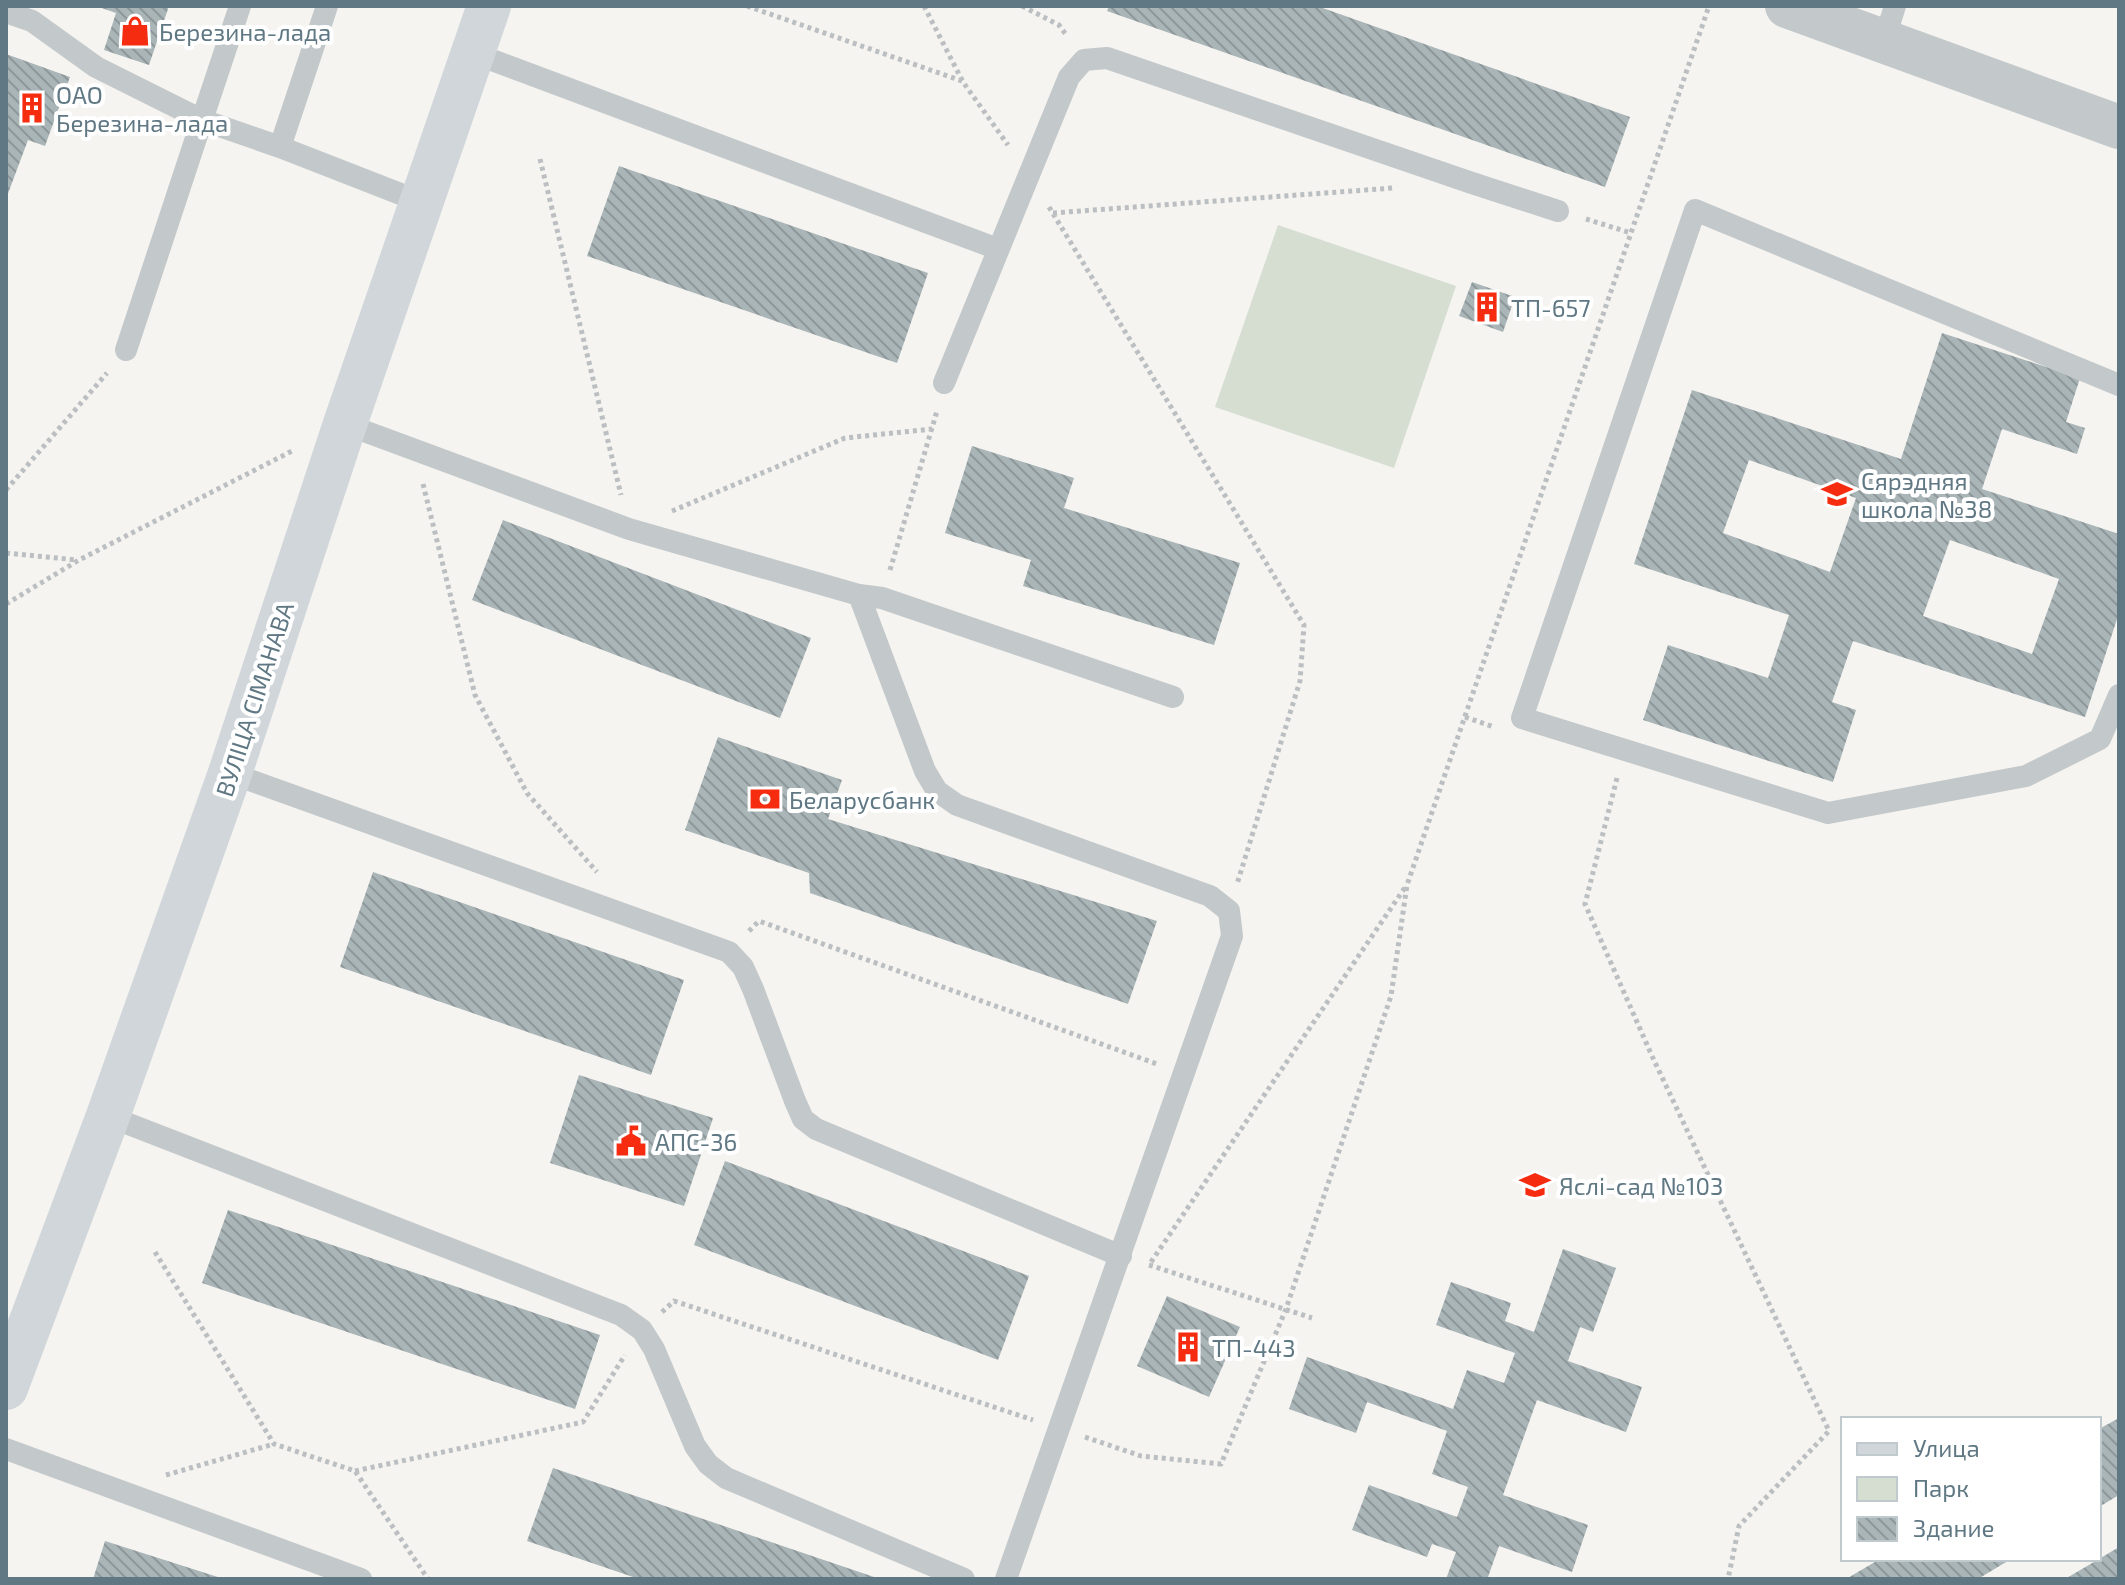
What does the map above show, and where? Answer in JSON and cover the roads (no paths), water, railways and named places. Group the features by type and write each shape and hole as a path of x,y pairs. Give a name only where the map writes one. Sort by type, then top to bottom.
{"main road":[{"name":"ВУЛІЦА СІМАНАВА","path":"6,1388 108,1116 230,773 345,424 489,6"}],"street":[{"path":"1787,6 1890,23 2119,127"}],"lane":[{"path":"126,350 240,6"},
{"path":"280,147 327,6"},
{"path":"6,12 32,21 96,67 202,120 421,202"},
{"path":"473,53 998,249"},
{"path":"944,383 1069,77 1084,60 1107,58 1558,211"},
{"path":"2119,385 1695,210 1522,718 1828,813 2026,776 2100,739 2119,695"},
{"path":"345,424 629,529 859,595 882,598 1173,697"},
{"path":"859,595 925,771 937,791 957,805 1210,896 1229,911 1232,936 1006,1579"},
{"path":"230,773 729,952 743,967 753,989 803,1119 816,1129 1121,1256"},
{"path":"108,1116 621,1315 642,1330 654,1349 695,1446 708,1464 726,1478 964,1579"},
{"path":"6,1449 361,1579"}],"place":[{"name":"Березина-лада","path":"135,31"},
{"name":"ОАО Березина-лада","path":"32,108"},
{"name":"ТП-657","path":"1487,307"},
{"name":"Сярэдняя школа №38","path":"1837,494"},
{"name":"Беларусбанк","path":"765,799"},
{"name":"АПС-36","path":"631,1141"},
{"name":"Яслі-сад №103","path":"1535,1185"},
{"name":"ТП-443","path":"1188,1347"}]}
